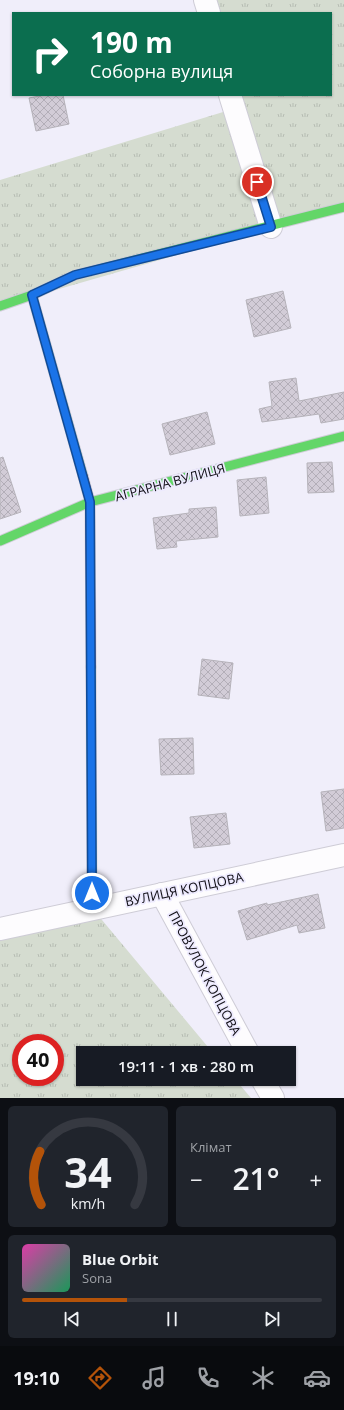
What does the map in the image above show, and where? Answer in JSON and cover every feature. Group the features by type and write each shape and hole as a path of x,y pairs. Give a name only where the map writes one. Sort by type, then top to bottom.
{"street":[{"path":"205,0 209,12"},
{"path":"230,96 271,227"},
{"path":"0,306 32,295 75,275 271,227 344,207"},
{"path":"32,295 90,502 92,908"},
{"name":"АГРАРНА ВУЛИЦЯ","path":"0,541 90,502 344,436"},
{"name":"ВУЛИЦЯ КОПЦОВА","path":"0,929 344,855"},
{"name":"ПРОВУЛОК КОПЦОВА","path":"162,894 244,1046"},
{"path":"266,1086 273,1098"}],"green space":[{"path":"205,0 344,0 344,207 0,306 0,180 233,109 230,96 332,96 332,12 209,12"},
{"path":"92,908 207,1046 76,1046 76,1086 241,1086 251,1098 0,1098 0,929"}],"building":[{"path":"40,96 63,96 69,124 36,131 29,98"},
{"path":"283,291 291,328 254,337 246,300"},
{"path":"296,378 299,401 344,392 344,419 321,423 319,414 262,422 259,409 272,406 269,382"},
{"path":"207,412 215,444 170,455 162,424"},
{"path":"3,457 21,512 0,519 0,458"},
{"path":"332,462 334,492 308,493 307,463"},
{"path":"266,477 269,513 240,516 237,480"},
{"path":"216,507 218,537 176,541 177,547 157,549 153,518 189,513 189,509"},
{"path":"202,659 233,663 229,699 198,695"},
{"path":"193,738 194,774 161,775 159,739"},
{"path":"344,789 344,828 326,831 321,792"},
{"path":"226,813 230,844 194,848 190,817"},
{"path":"318,894 325,928 299,933 297,925 247,940 238,911 267,903 267,905"}],"traffic: fast":[{"path":"0,306 32,295 75,275 344,207"},
{"path":"32,295 83,476"},
{"path":"0,541 90,502 344,436"},
{"path":"91,667 92,908"}],"traffic: jam":[{"path":"83,476 90,502 91,667"}],"route":[{"path":"92,893 90,502 32,295 75,275 271,227 257,182"}]}
